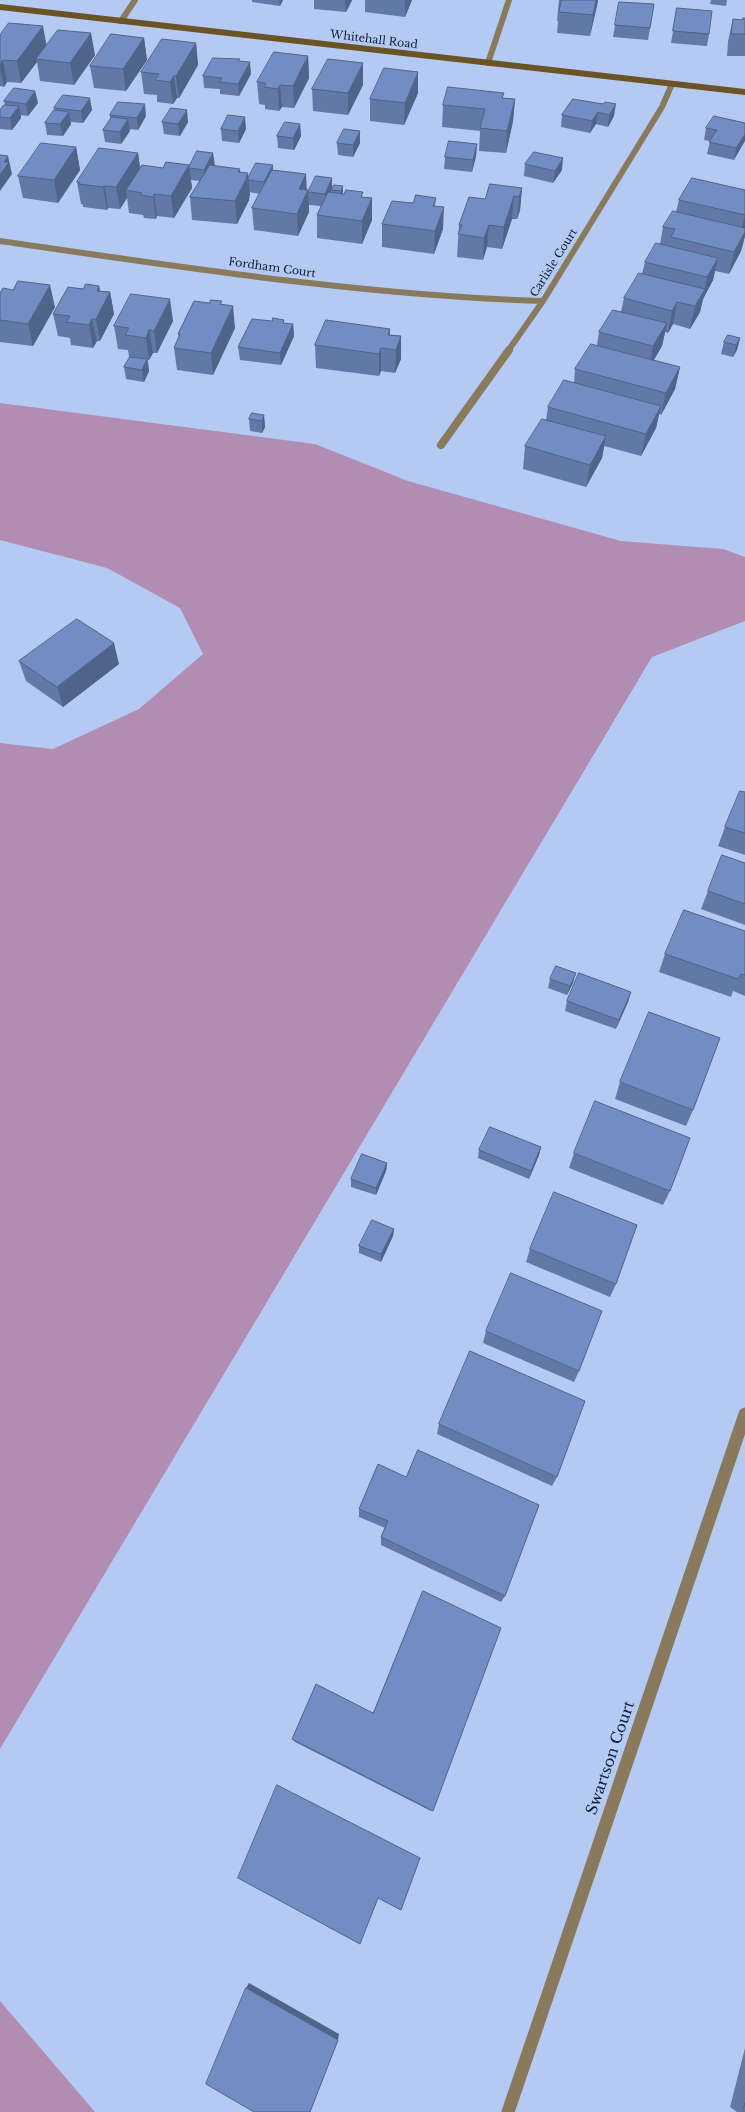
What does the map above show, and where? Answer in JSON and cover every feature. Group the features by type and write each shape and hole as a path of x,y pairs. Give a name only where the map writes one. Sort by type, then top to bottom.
{"street":[{"path":"121,21 135,0"},
{"path":"488,63 509,0"},
{"name":"Whitehall Road","path":"0,7 745,92"},
{"name":"Carlisle Court","path":"441,445 543,302 662,107 672,84"},
{"name":"Fordham Court","path":"0,241 305,283 421,296 543,302"},
{"name":"Swartson Court","path":"508,2112 745,1414"}],"shaded area":[{"path":"0,403 315,444 408,481 621,541 723,549 745,557 745,621 652,657 0,1749 0,743 53,749 139,709 203,654 180,608 107,568 0,540"},
{"path":"0,2001 95,2112 0,2112"}],"building":[{"path":"562,0 596,0 593,15 559,12"},
{"path":"619,2 654,4 650,28 615,25"},
{"path":"677,8 712,11 709,34 673,31"},
{"path":"745,18 745,34 731,34 733,19 743,20"},
{"path":"9,23 43,26 17,61 3,60 0,64 0,35"},
{"path":"58,30 91,33 70,63 36,59"},
{"path":"111,34 144,38 123,69 90,66"},
{"path":"162,39 196,43 176,76 170,82 155,80 159,74 141,72"},
{"path":"274,52 308,56 293,86 280,85 278,89 264,87 266,83 257,82"},
{"path":"213,58 240,59 238,61 250,62 238,84 219,82 222,78 203,76"},
{"path":"328,59 363,63 348,93 312,89"},
{"path":"384,68 418,72 405,103 370,99"},
{"path":"448,87 504,93 502,98 515,99 507,131 480,128 485,109 443,105"},
{"path":"14,88 35,91 26,104 4,101"},
{"path":"63,95 90,98 81,111 54,108"},
{"path":"573,99 603,104 605,102 616,104 609,115 598,112 592,121 562,115"},
{"path":"118,102 145,104 137,118 110,115"},
{"path":"4,105 19,106 10,118 0,117 0,110"},
{"path":"171,108 187,110 178,124 162,122"},
{"path":"54,110 69,112 60,124 45,123"},
{"path":"228,115 245,117 238,131 221,129"},
{"path":"714,116 745,123 745,134 736,148 709,142 717,130 706,128"},
{"path":"112,117 128,119 120,132 103,130"},
{"path":"285,122 300,124 293,138 277,136"},
{"path":"344,129 360,131 353,145 337,143"},
{"path":"449,141 477,144 473,160 445,157"},
{"path":"41,143 76,147 54,180 18,176"},
{"path":"99,148 138,153 116,187 79,184 77,182"},
{"path":"197,151 213,153 204,170 189,168"},
{"path":"534,152 563,158 555,171 525,164"},
{"path":"0,155 8,156 4,162 9,162 0,175"},
{"path":"166,162 189,165 171,196 154,194 153,197 126,190 142,165 163,168"},
{"path":"256,163 273,165 264,182 248,180"},
{"path":"210,165 240,169 238,172 248,173 235,201 190,197"},
{"path":"272,170 306,174 299,189 308,190 297,214 252,208"},
{"path":"316,176 332,178 325,194 308,192"},
{"path":"692,178 745,190 745,215 679,200"},
{"path":"490,184 522,188 519,197 514,196 504,227 489,225 484,238 458,234 462,225 459,225 469,197 485,199"},
{"path":"334,185 343,186 341,191 331,190"},
{"path":"346,190 363,192 361,197 372,198 362,221 317,215 328,192 344,194"},
{"path":"416,195 436,198 433,206 444,207 435,231 382,224 392,201 413,203"},
{"path":"673,211 745,228 745,232 734,252 671,237 675,229 663,227"},
{"path":"656,243 718,258 707,277 645,262"},
{"path":"639,273 705,289 695,306 677,302 672,311 624,298"},
{"path":"18,281 50,285 28,324 0,320 0,293 3,288 13,290"},
{"path":"86,284 99,286 97,291 110,292 96,319 92,319 89,325 66,322 70,316 53,314 68,287 83,289"},
{"path":"131,294 170,299 154,331 149,330 146,338 125,335 129,328 114,326"},
{"path":"211,300 222,301 220,304 233,306 211,353 174,348 180,334 178,334 194,301 209,303"},
{"path":"613,310 667,323 653,346 599,332"},
{"path":"273,318 284,320 283,323 293,324 280,353 238,347 252,319 272,321"},
{"path":"326,320 390,329 388,335 401,336 396,350 381,348 379,354 315,345"},
{"path":"728,335 740,338 736,345 724,342"},
{"path":"591,344 680,367 666,393 575,369"},
{"path":"130,357 147,359 142,370 124,367"},
{"path":"564,380 661,406 646,434 548,407"},
{"path":"252,413 264,415 262,421 249,419"},
{"path":"542,419 606,436 590,465 525,446"},
{"path":"77,619 114,643 57,687 19,661"},
{"path":"740,791 745,792 745,833 725,827"},
{"path":"722,855 745,863 745,904 708,891"},
{"path":"684,910 745,931 745,975 741,974 738,979 665,954"},
{"path":"556,966 576,973 570,986 550,979"},
{"path":"579,973 631,992 619,1020 567,1001"},
{"path":"649,1012 720,1038 693,1110 620,1082"},
{"path":"595,1101 690,1138 670,1191 574,1153"},
{"path":"490,1127 541,1147 531,1171 479,1150"},
{"path":"362,1154 387,1163 376,1188 351,1179"},
{"path":"554,1192 637,1225 616,1284 530,1249"},
{"path":"372,1220 394,1229 381,1254 359,1246"},
{"path":"511,1273 602,1311 579,1371 486,1331"},
{"path":"470,1351 585,1401 557,1477 439,1424"},
{"path":"418,1450 539,1505 505,1596 381,1537 388,1521 359,1509 378,1464 406,1477"},
{"path":"423,1591 501,1628 433,1811 292,1739 316,1684 373,1713"},
{"path":"277,1785 420,1858 401,1910 378,1898 360,1944 238,1878"},
{"path":"246,1988 338,2040 310,2112 254,2112 206,2084"}]}
